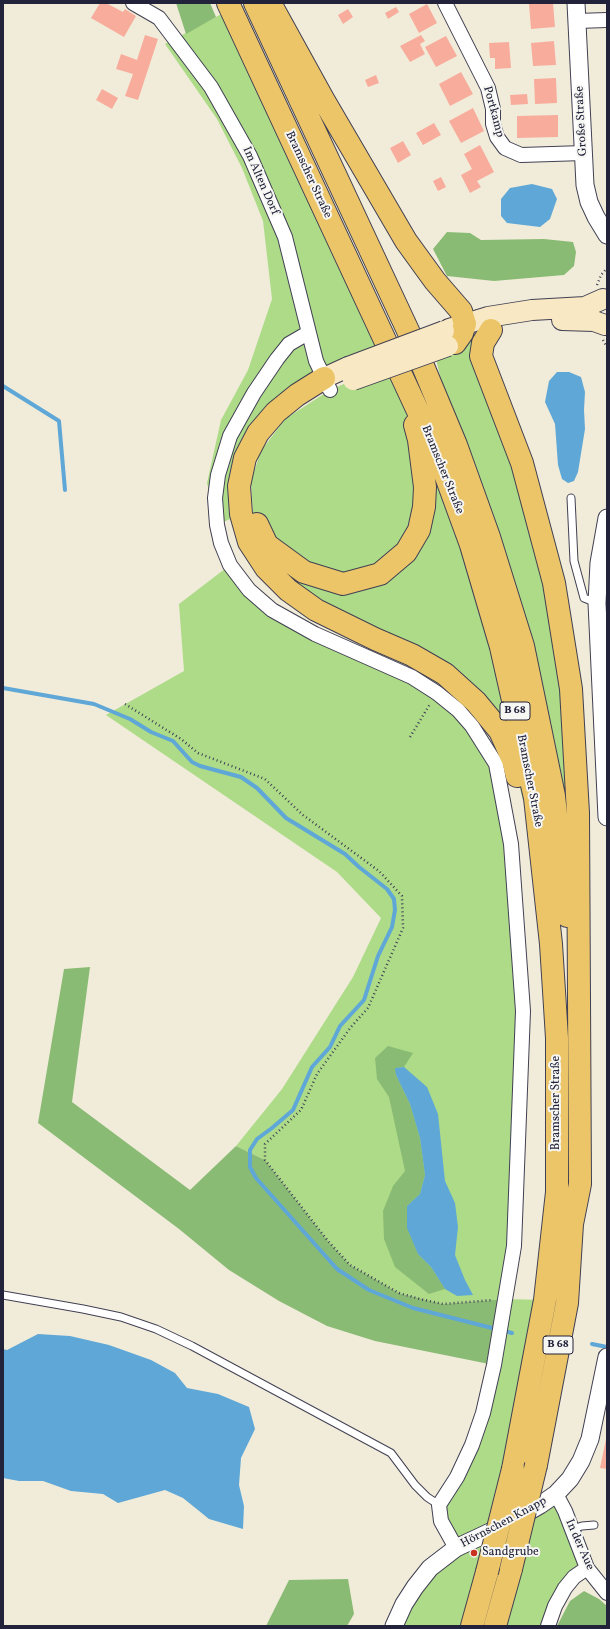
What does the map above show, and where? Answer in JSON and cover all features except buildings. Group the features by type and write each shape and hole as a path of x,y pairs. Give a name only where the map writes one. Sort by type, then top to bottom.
{"highway":[{"name":"Bramscher Straße","path":"228,3 437,452 471,545 501,647 535,798 551,944 558,1038 557,1192 545,1300 513,1469 472,1626"},
{"name":"B 68","path":"255,3 410,335 456,445 489,536 522,646 554,796 580,1039 580,1184 572,1224 567,1303 536,1465 511,1570 495,1626"},
{"path":"270,3 323,99 406,242 435,281 461,311 465,324 462,333 449,340"},
{"path":"491,330 483,343 481,356 522,463 554,583 571,688 578,813 580,1039"},
{"path":"327,384 285,419 260,451 251,480 252,514 267,545 304,572 343,584 380,574 406,552 418,530 424,507 424,479 419,440 400,372"},
{"path":"327,384 297,395 276,412 258,433 245,458 239,486 241,514 249,542 266,568 288,590 316,610 375,639 412,654 445,674 476,702 500,731 513,760 523,800 540,841"}],"main road":[{"path":"465,324 488,317 532,310 585,308 605,292"},
{"path":"605,292 602,318 606,328"},
{"path":"327,384 350,374 449,340 533,321 594,321 606,328"}],"street":[{"name":"Im Alten Dorf","path":"133,3 159,18 211,88 250,156 285,237 316,362 327,384"},
{"name":"Portkamp","path":"446,3 488,88 493,109 493,124 496,137 505,148 521,155 584,152"},
{"name":"Große Straße","path":"576,3 585,185 589,202 596,217 607,234"},
{"path":"577,21 607,20"},
{"path":"308,333 289,344 277,359 254,393 230,436 218,475 215,498 217,525 221,543 230,565 249,590 272,610 315,634 412,677 437,693 458,710 472,726 496,764 511,844 523,1011 514,1246 500,1330 483,1413 472,1445 458,1477 439,1505 441,1521 456,1548"},
{"path":"607,518 600,563 597,603 607,817"},
{"name":"Hörnschen Knapp","path":"394,1626 404,1604 430,1568 456,1548 506,1524 556,1494 570,1479 581,1461 590,1439 607,1357"},
{"name":"In der Aue","path":"556,1494 572,1529 587,1568 607,1592"},
{"path":"548,1626 555,1606 565,1588 574,1576 587,1568"}],"lane":[{"path":"571,498 574,561 584,598 597,603"},
{"path":"3,1294 83,1308 121,1317 156,1329 192,1346 391,1452 415,1485 427,1497 439,1505"},
{"path":"572,1529 594,1525"}],"path":[{"path":"410,737 437,693"},
{"path":"125,704 181,739 198,753 265,779 303,815 379,871 402,896 403,928 368,1008 351,1027 317,1074 301,1110 265,1144 264,1160 328,1241 350,1265 399,1293 443,1304 505,1298"}],"green space":[{"path":"176,3 210,3 216,17 186,34"},
{"path":"231,9 387,344 258,434 241,514 217,525 207,483 221,420 248,370 272,299 263,221 242,168 217,119 165,44"},
{"path":"447,232 470,233 481,240 544,239 573,242 576,252 574,266 564,275 494,281 447,276 433,249"},
{"path":"491,330 483,343 522,463 571,689 580,1039 554,796 456,445 434,350"},
{"path":"400,372 471,545 540,841 523,800 513,760 476,702 288,590 253,514 251,481 261,451 285,419 330,390 353,380"},
{"path":"230,565 249,590 437,693 496,764 523,1011 505,1299 443,1304 399,1293 374,1279 350,1265 328,1241 265,1160 236,1146 282,1089 353,977 381,918 337,872 106,715 184,671 179,604"},
{"path":"90,967 72,1102 190,1190 236,1146 265,1160 328,1241 350,1265 399,1293 443,1304 505,1299 494,1365 375,1341 327,1326 279,1301 229,1270 179,1229 38,1123 64,969"},
{"path":"388,1046 413,1053 404,1067 396,1068 396,1075 410,1104 420,1138 425,1175 420,1194 407,1206 418,1254 431,1267 445,1289 429,1294 395,1267 384,1239 383,1211 393,1186 405,1171 389,1097 377,1079 375,1058"},
{"path":"505,1299 545,1300 567,1303 525,1513 556,1494 587,1568 548,1626 394,1626 449,1553 439,1505 472,1445"},
{"path":"348,1579 354,1614 347,1626 266,1626 289,1580"},
{"path":"584,1591 599,1599 607,1606 607,1626 557,1626 570,1601"}],"water":[{"path":"532,184 552,189 557,199 550,219 540,227 507,223 501,216 501,199 510,188"},
{"path":"557,372 569,372 581,377 585,392 585,429 578,472 574,481 568,483 562,479 558,465 555,424 545,402 549,381"},
{"path":"404,1067 427,1087 438,1114 445,1181 455,1203 458,1227 455,1255 473,1295 457,1296 445,1289 431,1267 418,1254 407,1228 407,1206 420,1194 425,1175 420,1138 410,1104 396,1075 395,1068"},
{"path":"38,1334 70,1336 109,1345 151,1360 175,1373 187,1388 218,1394 249,1407 255,1429 241,1458 239,1485 244,1506 243,1529 209,1519 183,1498 165,1490 118,1503 103,1494 71,1491 43,1481 19,1481 3,1478 3,1349 7,1350"}],"waterway":[{"path":"3,386 59,421 65,490"},
{"path":"3,688 94,704 130,719 151,732 173,741 192,762 200,766 241,777 257,788 286,818 345,854 387,889 394,899 395,910 392,927 378,956 364,1000 340,1026 330,1047 312,1067 293,1110 257,1139 250,1150 250,1167 256,1178 337,1269 369,1290 413,1308 512,1333"},
{"path":"592,1344 607,1347"}],"place":[{"name":"Sandgrube","path":"474,1553"}]}
